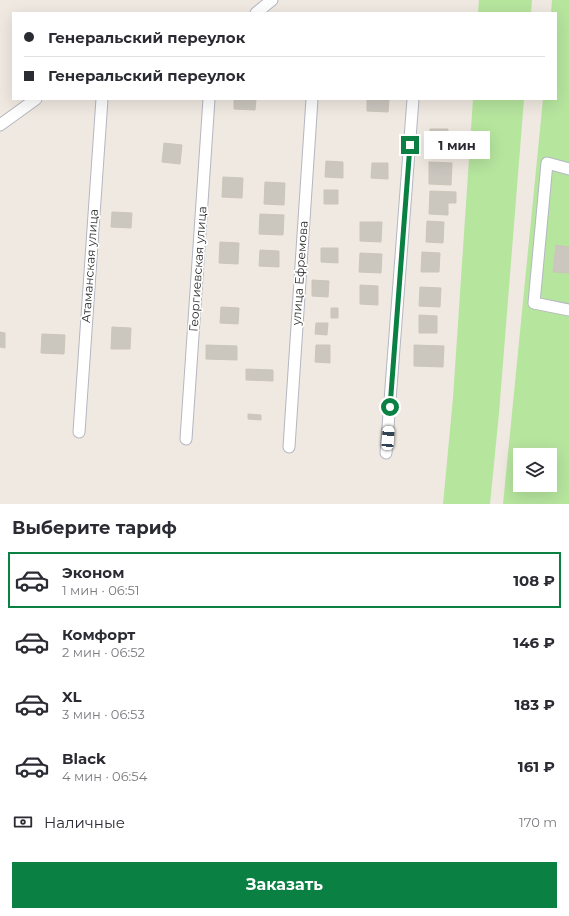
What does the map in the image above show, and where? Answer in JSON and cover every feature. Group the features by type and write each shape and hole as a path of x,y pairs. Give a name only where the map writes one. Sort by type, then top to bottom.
{"street":[{"path":"257,12 272,0"},
{"path":"0,125 35,100"},
{"name":"Атаманская улица","path":"79,432 102,100"},
{"name":"Георгиевская улица","path":"186,439 209,100"},
{"name":"улица Ефремова","path":"289,447 312,100"},
{"path":"386,453 414,100"},
{"path":"569,169 547,163 534,303 569,310"}],"green space":[{"path":"479,0 532,0 531,12 478,12"},
{"path":"552,0 569,0 569,504 503,504 543,100 557,100 557,12 551,12"},
{"path":"473,100 524,100 499,413 490,504 443,504 453,398"}],"building":[{"path":"234,100 256,100 255,110 234,109"},
{"path":"367,100 389,100 388,112 367,111"},
{"path":"430,129 448,129 447,148 429,148"},
{"path":"164,143 182,145 180,164 162,162"},
{"path":"326,161 343,162 343,178 325,177"},
{"path":"429,162 452,163 451,185 429,184"},
{"path":"372,163 388,163 388,179 371,178"},
{"path":"223,177 243,178 242,198 222,197"},
{"path":"265,182 285,183 284,205 264,204"},
{"path":"324,190 338,190 338,204 324,204"},
{"path":"430,191 456,192 456,203 448,203 448,215 429,214"},
{"path":"112,212 132,213 131,228 111,227"},
{"path":"260,214 284,215 283,235 259,234"},
{"path":"427,221 444,222 443,243 426,242"},
{"path":"360,222 382,222 381,242 360,241"},
{"path":"220,242 239,243 238,264 219,263"},
{"path":"556,245 569,247 569,273 553,272"},
{"path":"321,248 338,248 338,263 321,262"},
{"path":"260,250 279,251 279,267 259,266"},
{"path":"422,252 440,253 439,272 421,272"},
{"path":"360,253 382,254 381,273 359,272"},
{"path":"312,280 329,281 328,297 312,296"},
{"path":"360,285 378,286 378,305 360,304"},
{"path":"420,287 441,288 440,307 419,306"},
{"path":"221,307 239,308 238,324 220,323"},
{"path":"331,308 338,308 338,318 331,318"},
{"path":"419,315 437,316 437,333 419,333"},
{"path":"316,323 328,323 327,335 315,334"},
{"path":"112,327 131,328 130,349 111,349"},
{"path":"0,332 5,333 5,348 0,347"},
{"path":"42,334 65,335 64,354 41,353"},
{"path":"206,345 237,346 237,360 206,359"},
{"path":"316,345 330,345 330,363 315,362"},
{"path":"414,345 444,346 443,367 414,366"},
{"path":"246,369 273,370 273,381 246,380"},
{"path":"248,414 261,415 261,420 248,419"}],"route":[{"path":"390,407 410,145"}]}
